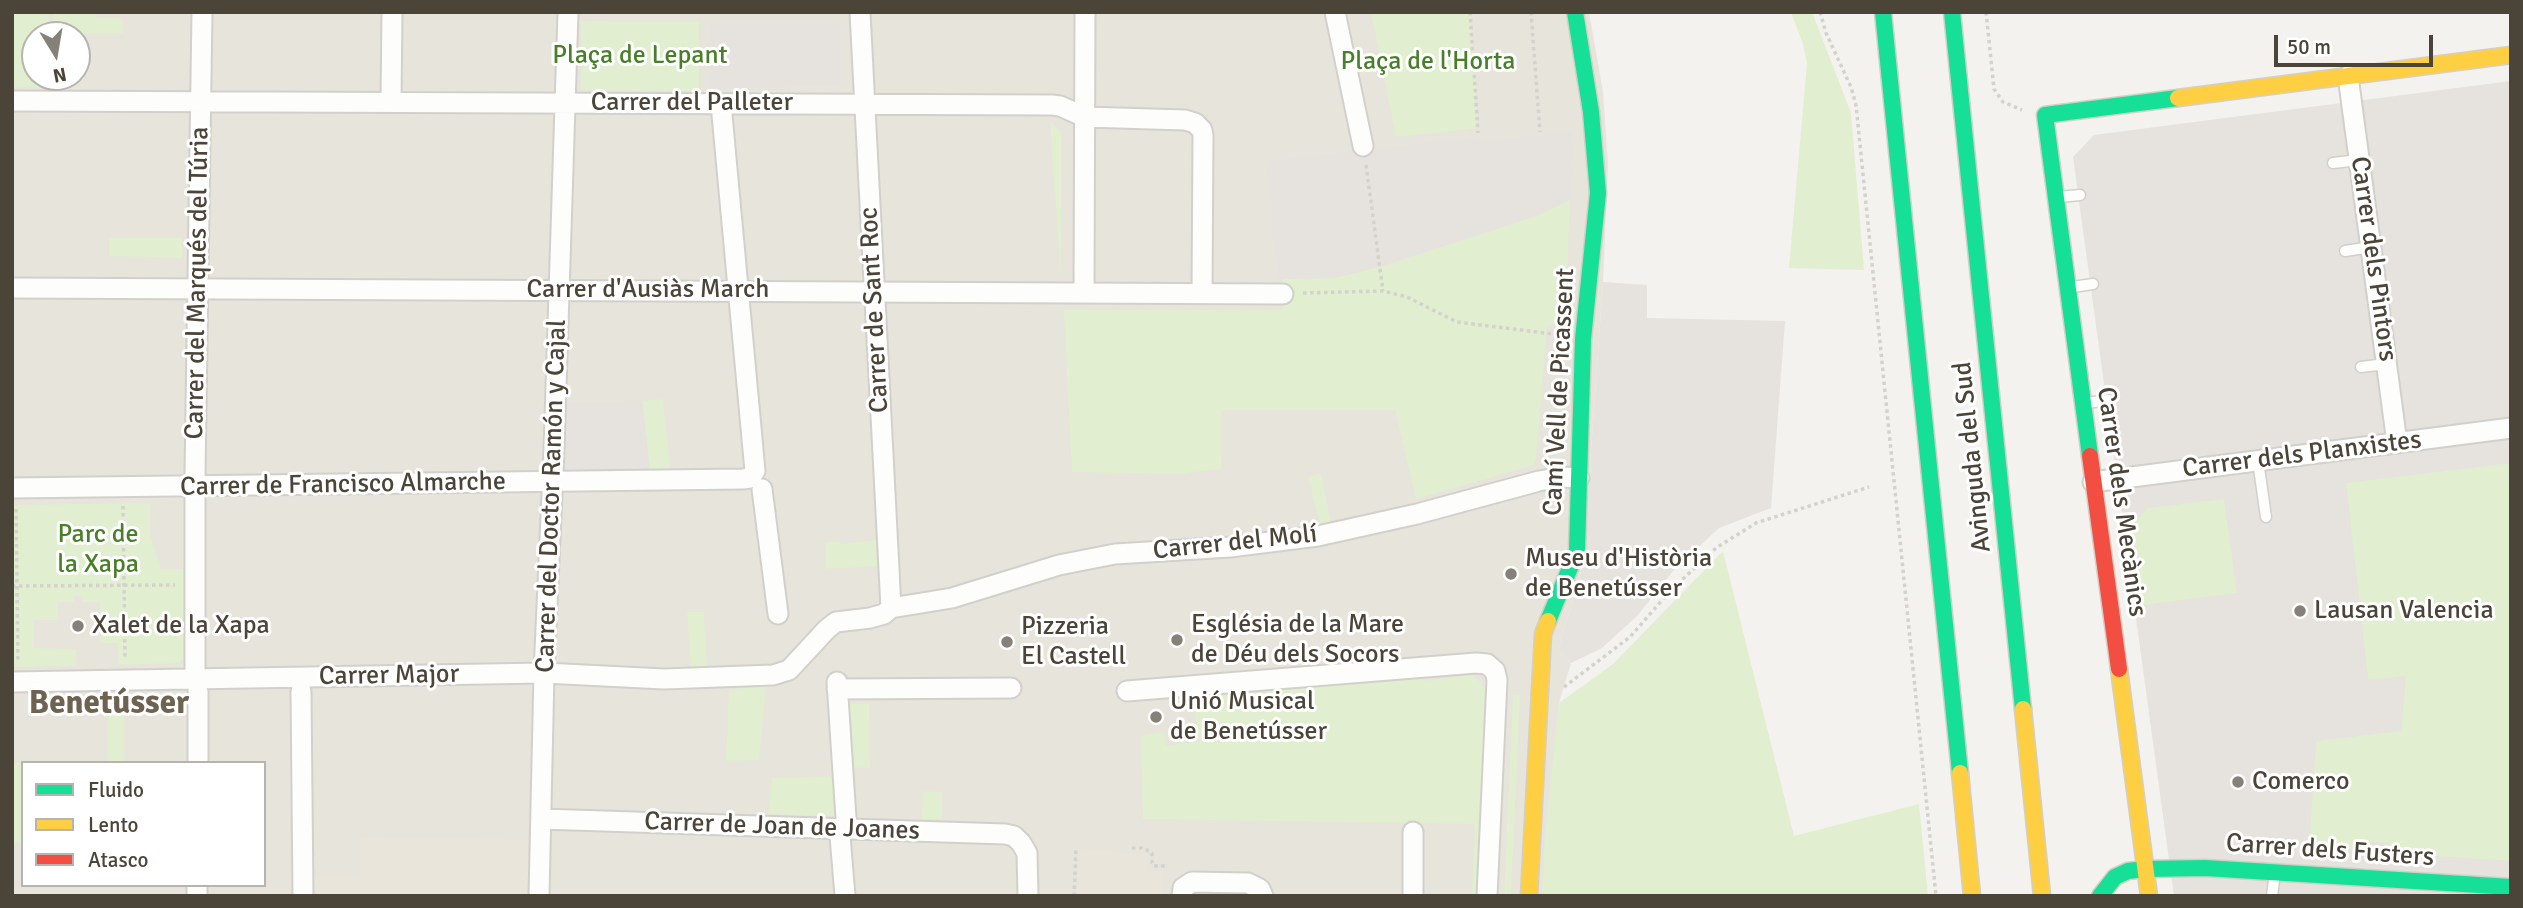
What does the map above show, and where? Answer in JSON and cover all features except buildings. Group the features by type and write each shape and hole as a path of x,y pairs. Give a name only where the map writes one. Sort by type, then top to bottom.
{"street":[{"name":"Carrer del Marqués del Túria","path":"198,761 195,487 202,12"},
{"path":"391,102 392,12"},
{"name":"Carrer del Doctor Ramón y Cajal","path":"539,896 544,673 567,103 568,12"},
{"name":"Carrer de Sant Roc","path":"860,12 891,608"},
{"path":"1084,292 1085,12"},
{"path":"1335,12 1363,146"},
{"name":"Camí Vell de Picassent","path":"1529,896 1543,634 1577,551 1583,339 1598,193 1591,111 1575,12"},
{"name":"Avinguda del Sud","path":"1882,12 1972,896"},
{"name":"Avinguda del Sud","path":"1952,12 2042,896"},
{"path":"2045,115 2511,55"},
{"name":"Carrer dels Pintors","path":"2348,76 2397,443"},
{"name":"Carrer del Palleter","path":"12,100 1056,105 1085,117 1185,120 1195,123 1202,130 1202,293"},
{"path":"721,104 759,480 778,614"},
{"name":"Carrer dels Mecànics","path":"2045,115 2145,869 2131,894"},
{"name":"Carrer d'Ausiàs March","path":"12,288 1283,294"},
{"name":"Carrer dels Planxistes","path":"2094,482 2511,428"},
{"name":"Carrer del Molí","path":"766,676 789,670 836,622 870,618 884,614 891,608 952,598 1021,575 1096,558 1159,550 1230,547 1318,536 1539,481 1563,477 1579,478"},
{"name":"Carrer de Francisco Almarche","path":"14,495 195,487 750,478 759,480"},
{"path":"1127,691 1487,664 1495,671 1497,680 1488,896"},
{"name":"Carrer Major","path":"15,682 197,685 544,673 664,679 766,676"},
{"path":"845,896 837,686 1011,688"},
{"path":"300,691 303,896"},
{"name":"Carrer de Joan de Joanes","path":"541,819 1005,834 1014,836 1021,843 1028,862 1028,896"},
{"path":"1413,832 1413,896"},
{"name":"Carrer dels Fusters","path":"2100,896 2115,877 2145,869 2205,868 2511,887"},
{"path":"1187,889 1248,883 1260,889 1263,896"}],"lane":[{"path":"2333,163 2360,160"},
{"path":"2055,198 2080,195"},
{"path":"2345,251 2371,247"},
{"path":"2067,288 2093,284"},
{"path":"2361,367 2386,364"},
{"path":"2083,404 2108,400"},
{"path":"2258,461 2266,517"},
{"path":"2272,896 2275,873"}],"path":[{"path":"1471,12 1478,133"},
{"path":"1531,12 1540,132"},
{"path":"1820,12 1856,105 1936,896"},
{"path":"1986,12 1994,89 2003,102 2019,110 2045,115"},
{"path":"1363,146 1383,291"},
{"path":"1283,294 1383,291 1407,297 1457,322 1583,339"},
{"path":"1539,703 1585,673 1630,637 1670,591 1716,548 1756,523 1869,487"},
{"path":"14,495 15,682"},
{"path":"123,501 125,665"},
{"path":"14,586 195,585"},
{"path":"1132,848 1143,848 1152,853 1154,866 1167,866"},
{"path":"1074,896 1076,849"}],"shaded area":[{"path":"12,12 1589,12 1603,92 1608,165 1603,282 1583,565 1558,651 1571,663 1559,703 1542,896 12,896"},
{"path":"841,23 842,86 710,88 709,25"},
{"path":"2511,81 2511,896 2174,896 2073,157 2094,135"},
{"path":"2190,125 2193,153 2329,135 2366,408 2354,424 2135,452 2114,439 2075,158 2096,136"},
{"path":"1572,131 1574,168 1570,200 1536,216 1379,267 1335,278 1278,279 1266,161 1476,137 1483,141"},
{"path":"1603,282 1647,285 1647,318 1785,321 1771,508 1719,528 1674,570 1637,616 1602,648 1571,663 1558,651 1583,565"},
{"path":"642,401 650,471 564,472 567,402"},
{"path":"2346,483 2351,530 2232,544 2224,499"},
{"path":"361,838 529,839 527,896 314,896 314,876 361,876"},
{"path":"1078,849 1147,854 1147,871 1163,871 1163,896 1077,896"}],"green space":[{"path":"12,12 49,12 49,21 21,21 21,87 12,87"},
{"path":"53,12 96,12 97,18 122,17 123,33 91,33 91,21 53,21"},
{"name":"Plaça de l'Horta","path":"1371,12 1470,12 1478,128 1396,137"},
{"path":"1791,12 1812,12 1851,113 1864,270 1789,268 1807,63"},
{"name":"Plaça de Lepant","path":"581,21 699,22 699,91 581,90"},
{"path":"1050,121 1061,132 1061,281"},
{"path":"1570,200 1566,308 1564,319 1547,326 1534,465 1416,499 1395,410 1222,410 1221,469 1177,474 1072,472 1064,310 1282,310 1283,279 1335,278 1379,267 1536,216"},
{"path":"109,238 182,238 182,258 109,256"},
{"path":"663,399 670,471 650,471 642,401"},
{"path":"2511,463 2511,861 2389,853 2389,843 2362,841 2362,851 2309,847 2316,741 2401,731 2406,676 2368,680 2346,483"},
{"path":"1321,473 1331,523 1320,525 1308,477"},
{"path":"2224,499 2237,593 2136,606 2125,535 2147,508"},
{"name":"Parc de la Xapa","path":"150,503 150,535 161,569 183,569 183,659 180,663 119,665 118,643 100,643 100,602 82,602 82,596 74,596 74,602 58,602 58,620 34,620 34,648 76,649 76,666 12,667 12,505"},
{"path":"876,540 878,566 826,569 825,542 840,541 841,544"},
{"path":"1723,551 1794,836 1919,804 1928,896 1542,896 1545,836 1559,703 1613,664"},
{"path":"687,612 704,612 707,670 691,670"},
{"path":"1422,673 1424,681 1473,675 1482,687 1487,687 1482,896 1472,896 1475,824 1143,819 1141,736 1164,732 1166,746 1198,741 1193,695"},
{"path":"766,685 759,760 726,761 729,690"},
{"path":"1513,695 1520,695 1511,896 1504,896"},
{"path":"124,697 124,761 108,761 108,698"},
{"path":"844,704 869,704 870,768 848,767"},
{"path":"12,763 21,763 21,843 12,843"},
{"path":"838,776 841,816 768,814 772,778"},
{"path":"923,791 942,792 942,819 921,819"}],"traffic: fast":[{"path":"1548,621 1577,551 1583,339 1598,193 1591,112 1575,12"},
{"path":"1883,12 1960,773"},
{"path":"1952,12 2023,709"},
{"path":"2090,456 2045,115 2178,98"},
{"path":"2100,896 2115,877 2128,871 2145,869 2205,868 2511,887"}],"traffic: slow":[{"path":"2178,98 2511,55"},
{"path":"1529,896 1543,634 1548,621"},
{"path":"2119,669 2149,896"},
{"path":"2023,709 2042,896"},
{"path":"1960,773 1972,896"}],"traffic: jam":[{"path":"2090,456 2119,669"}],"place":[{"name":"Museu d'Història de Benetússer","path":"1511,574"},
{"name":"Lausan Valencia","path":"2300,611"},
{"name":"Xalet de la Xapa","path":"78,626"},
{"name":"Església de la Mare de Déu dels Socors","path":"1177,640"},
{"name":"Pizzeria El Castell","path":"1007,642"},
{"name":"Unió Musical de Benetússer","path":"1156,717"},
{"name":"Comerco","path":"2238,782"}],"district":[{"name":"Benetússer","path":"109,704"}]}
